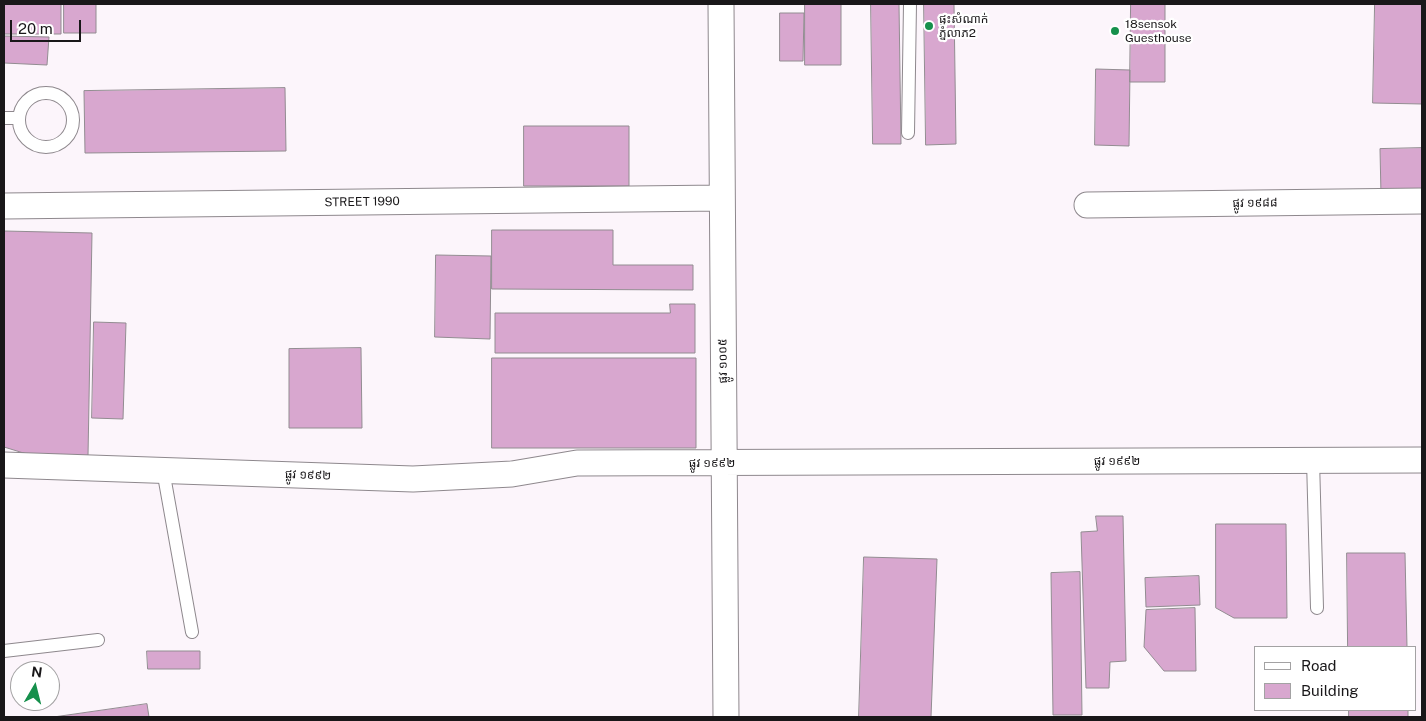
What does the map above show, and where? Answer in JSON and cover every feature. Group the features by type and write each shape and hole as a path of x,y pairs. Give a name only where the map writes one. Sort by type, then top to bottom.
{"street":[{"name":"ផ្លូវ ១០០៥","path":"721,4 726,717"},
{"name":"STREET 1990","path":"4,206 721,198"},
{"name":"ផ្លូវ ១៩៨៨","path":"1087,205 1422,201"},
{"name":"ផ្លូវ ១៩៩២","path":"4,465 413,479 512,474 577,463 1422,460"}],"lane":[{"path":"908,132 910,4"},
{"path":"50,93 66,102 71,108 73,126 70,135 64,142 47,148 30,142 20,128 18,118 25,102 32,97 50,93"},
{"path":"4,118 18,118"},
{"path":"1313,460 1317,608"},
{"path":"163,470 192,632"},
{"path":"4,651 98,640"}],"building":[{"path":"4,4 61,4 61,34 4,34"},
{"path":"64,4 96,4 96,33 64,33"},
{"path":"805,4 841,4 841,65 805,65"},
{"path":"871,4 899,4 901,144 873,144"},
{"path":"924,4 954,4 956,144 926,145"},
{"path":"1131,4 1165,4 1165,82 1130,82"},
{"path":"1375,4 1422,4 1422,104 1373,103"},
{"path":"780,13 804,13 803,61 780,61"},
{"path":"4,36 49,37 47,65 4,63"},
{"path":"1096,69 1130,70 1129,146 1095,145"},
{"path":"285,88 286,151 85,153 84,91"},
{"path":"524,126 629,126 629,186 524,186"},
{"path":"1422,148 1422,194 1381,195 1380,149"},
{"path":"492,230 613,230 613,265 693,265 693,290 492,289"},
{"path":"4,231 92,233 88,456 30,455 4,447"},
{"path":"436,255 491,256 490,339 435,337"},
{"path":"670,304 695,304 695,353 495,353 495,313 670,313"},
{"path":"94,322 126,323 123,419 92,418"},
{"path":"361,348 362,428 289,428 289,349"},
{"path":"492,358 696,358 696,448 492,448"},
{"path":"1096,516 1123,516 1126,661 1110,662 1109,688 1086,688 1081,532 1097,531"},
{"path":"1216,524 1286,524 1287,618 1234,618 1216,608"},
{"path":"1347,553 1405,553 1407,646 1348,646"},
{"path":"864,557 937,559 931,717 859,717"},
{"path":"1080,572 1082,715 1053,715 1051,573"},
{"path":"1199,576 1200,605 1146,607 1145,578"},
{"path":"1195,608 1196,671 1164,671 1144,647 1146,610"},
{"path":"147,651 200,651 200,669 148,669"},
{"path":"147,704 149,717 54,717"},
{"path":"1349,711 1408,711 1408,717 1349,717"}],"place":[{"name":"ផ្ទះសំណាក់ ភ្នំលាភ2","path":"929,26"},
{"name":"18sensok Guesthouse","path":"1115,31"}]}
